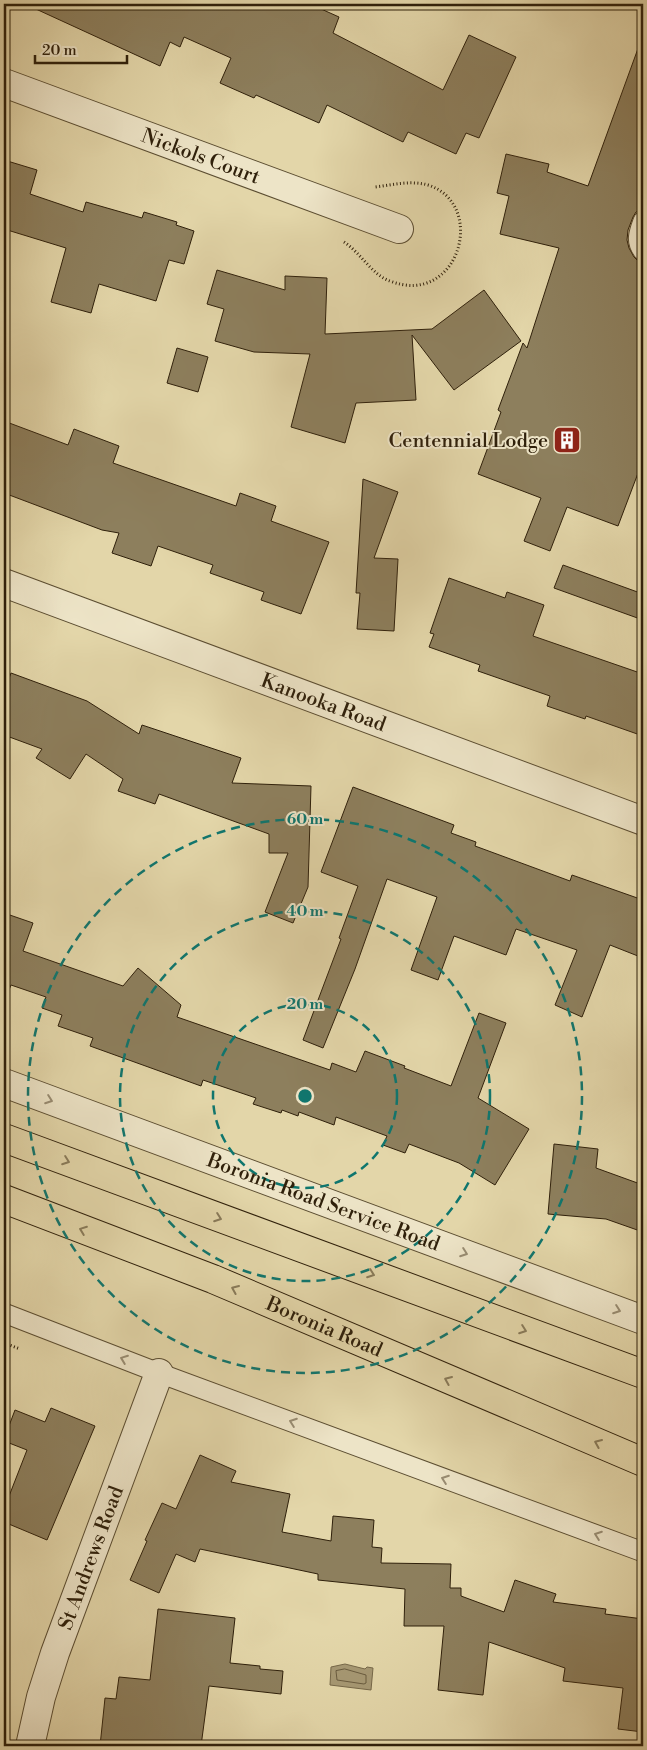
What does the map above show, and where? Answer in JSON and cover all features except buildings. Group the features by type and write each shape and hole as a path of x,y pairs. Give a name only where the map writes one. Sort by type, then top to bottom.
{"main road":[{"path":"4,1138 643,1374"},
{"name":"Boronia Road","path":"4,1199 213,1279 643,1462"}],"street":[{"name":"Nickols Court","path":"4,82 399,229"},
{"name":"Kanooka Road","path":"4,583 643,821"},
{"name":"Boronia Road Service Road","path":"4,1083 643,1320"},
{"name":"St Andrews Road","path":"30,1746 41,1697 56,1653 159,1373"}],"lane":[{"path":"643,221 638,244 643,250"},
{"path":"4,1313 159,1373 643,1552"}],"water":[{"path":"345,1664 365,1669 367,1667 373,1668 371,1690 330,1685 331,1667"}],"place":[{"name":"Centennial Lodge","path":"567,440"}]}
